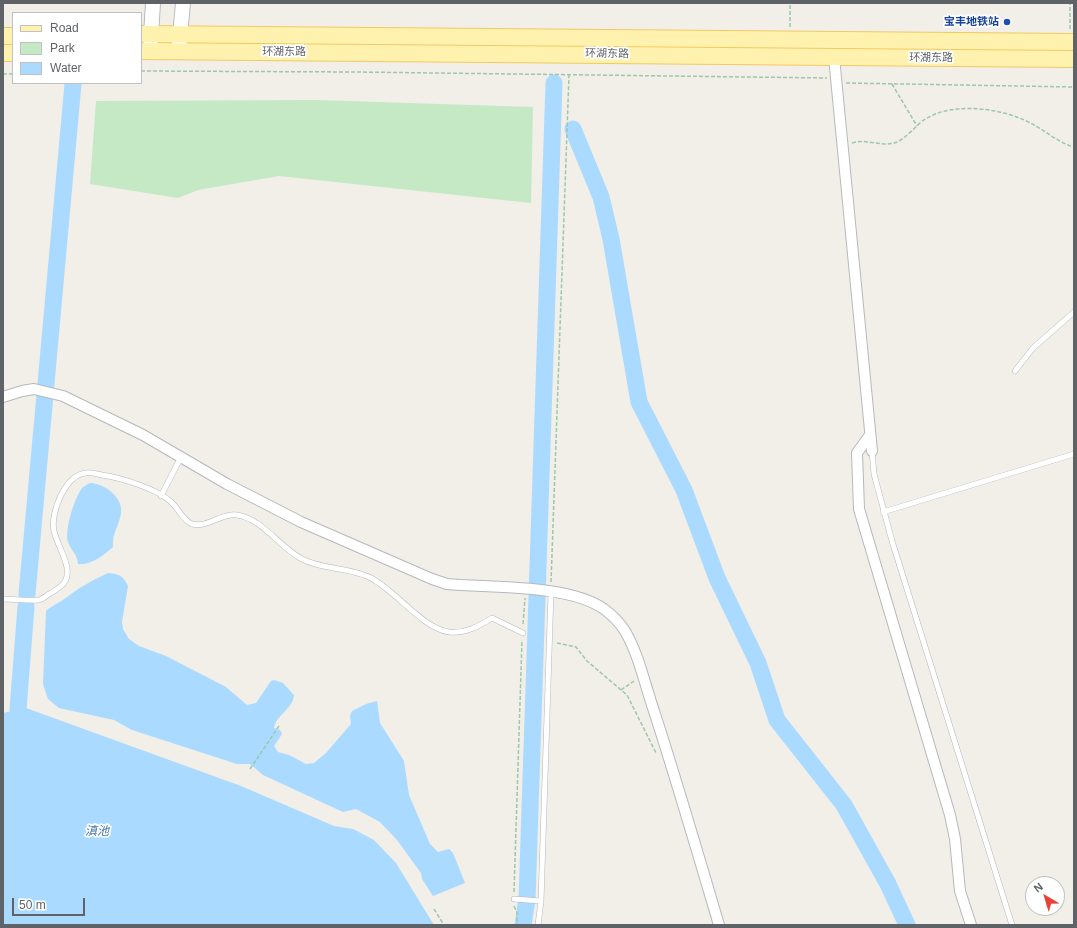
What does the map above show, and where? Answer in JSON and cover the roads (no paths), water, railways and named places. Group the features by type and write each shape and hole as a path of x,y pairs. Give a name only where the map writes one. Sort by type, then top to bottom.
{"main road":[{"path":"145,51 146,34 153,3"},
{"path":"179,52 183,3"},
{"name":"环湖东路","path":"146,34 1072,42"},
{"name":"环湖东路","path":"145,51 1074,59"}],"street":[{"path":"834,57 872,452"},
{"path":"3,397 34,389 63,396 142,435 227,484 301,522 432,579 448,584 547,591 578,597 604,609 616,619 625,631 632,645 719,925"},
{"path":"870,435 857,453 859,509 950,815 955,839 960,891 970,925"}],"lane":[{"path":"1015,372 1033,348 1074,312"},
{"path":"872,452 874,474 883,512 1012,925"},
{"path":"883,512 1074,454"},
{"path":"161,496 181,457"},
{"path":"3,599 40,600 62,586 67,580 68,570 58,544 53,522 57,505 69,482 79,475 87,473 105,475 133,484 161,496 170,501 185,520 192,524 203,524 223,517 236,515 249,519 262,527 291,553 302,559 315,565 354,572 376,581 416,613 438,628 449,632 463,631 477,627 492,618 522,633"},
{"path":"538,925 549,641 547,591"},
{"path":"514,899 539,901"}],"water":[{"path":"90,483 101,486 112,492 119,502 121,513 114,537 113,547 92,562 78,564 68,542 67,537 69,522 73,506 79,492 83,487"},
{"path":"108,573 121,576 128,586 122,622 123,629 129,639 139,646 166,656 226,687 247,705 256,703 271,681 274,680 283,683 294,695 291,704 275,723 274,728 280,730 282,734 274,746 278,752 289,755 306,764 314,763 326,753 351,724 350,716 352,711 366,704 377,701 380,723 404,761 409,795 430,844 438,852 449,849 453,853 465,883 433,896 422,879 421,873 397,840 380,822 356,809 343,812 263,775 250,764 237,764 132,730 114,720 59,708 48,699 43,684 46,611 82,587"},
{"name":"滇池","path":"26,708 241,786 334,826 353,829 374,840 396,863 434,925 3,925 3,713"}],"waterway":[{"path":"523,925 527,899 554,83"},
{"path":"27,594 73,84"},
{"path":"573,129 601,197 611,239 639,402 684,490 717,578 758,663 777,720 844,805 888,884 907,925"},
{"path":"18,709 26,607"}],"place":[{"name":"宝丰地铁站","path":"1007,22"}]}
